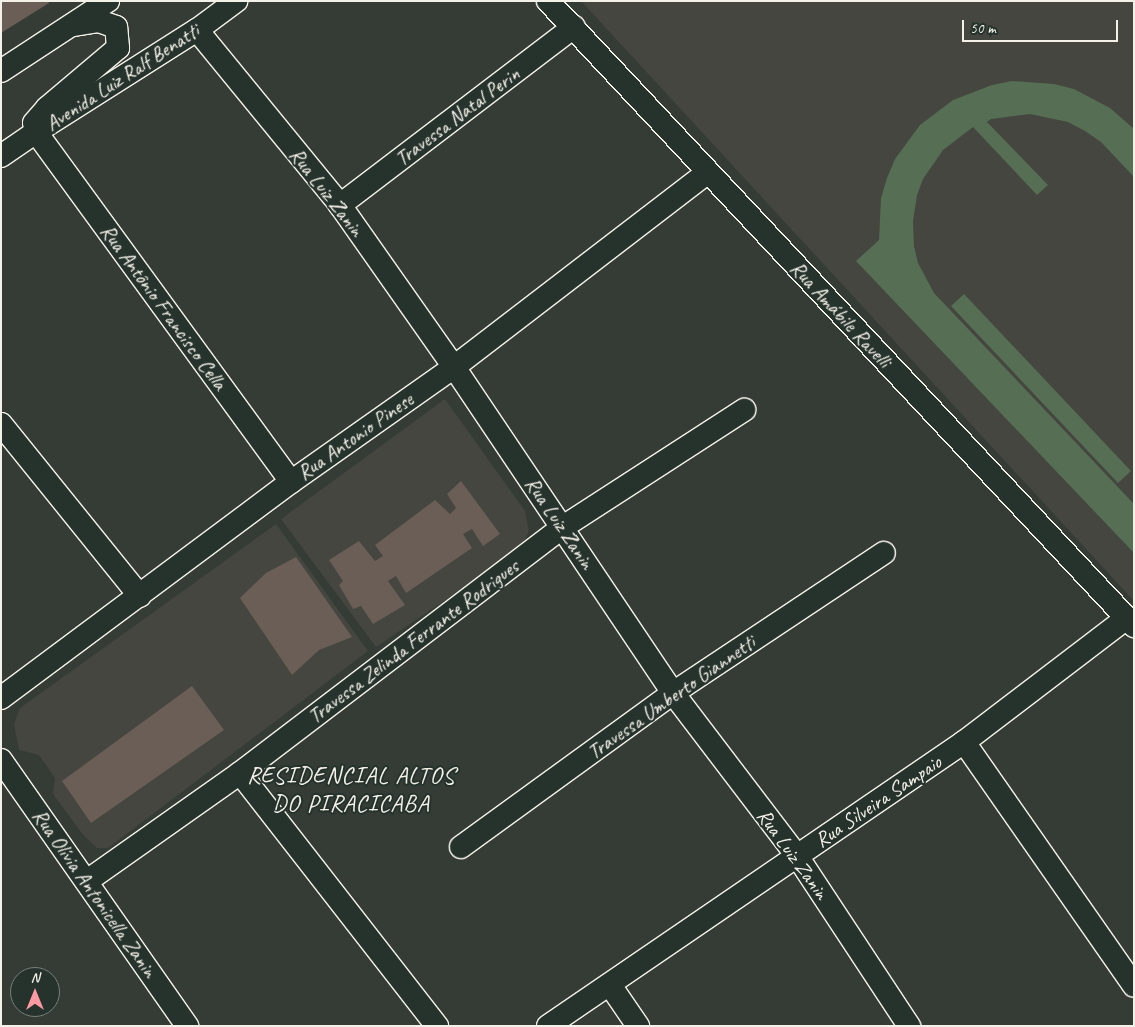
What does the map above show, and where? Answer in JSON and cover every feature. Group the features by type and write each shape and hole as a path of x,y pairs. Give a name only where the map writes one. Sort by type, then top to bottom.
{"street":[{"name":"Avenida Luiz Ralf Benatti","path":"1,71 108,1"},
{"name":"Avenida Luiz Ralf Benatti","path":"5,154 36,132 197,30 236,1"},
{"name":"Rua Amábile Ravelli","path":"548,1 1130,622"},
{"name":"Avenida Luiz Ralf Benatti","path":"5,154 47,108 118,48 119,38 116,27 99,21 74,25"},
{"name":"Travessa Natal Perin","path":"340,205 574,27"},
{"name":"Rua Luiz Zanin","path":"197,30 340,205 454,367 673,693 796,856 909,1026"},
{"name":"Rua Antônio Francisco Cella","path":"36,132 291,482"},
{"name":"Rua Antonio Pinese","path":"1,698 291,482 454,367 708,172"},
{"name":"Travessa Zelinda Ferrante Rodrigues","path":"87,880 240,773 562,527 744,410"},
{"path":"1,424 140,596"},
{"name":"Travessa Umberto Giannetti","path":"461,847 673,693 884,553"},
{"name":"Rua Silveira Sampaio","path":"548,1026 964,742 1130,622"},
{"path":"964,742 1134,986"},
{"name":"Rua Olívia Antonicella Zanin","path":"1,760 87,880 187,1026"},
{"path":"240,773 437,1026"},
{"path":"610,985 638,1026"}],"shaded area":[{"path":"581,1 1134,1 1134,601"},
{"path":"445,399 525,511 529,530 522,548 376,647 281,519"},
{"path":"276,524 368,651 108,848 97,848 84,836 53,794 55,778 39,755 19,750 14,724 20,708"}],"green space":[{"path":"1012,81 1054,84 1074,89 1110,108 1134,129 1134,177 1101,142 1068,122 1030,114 991,119 987,122 1048,185 1037,195 973,127 943,150 923,179 917,195 913,221 914,246 918,263 934,293 1134,504 1134,553 856,261 879,240 881,198 887,178 895,159 920,125 953,100 992,85"},
{"path":"964,294 1131,471 1118,483 951,306"}],"building":[{"path":"1,1 48,1 49,3 1,33"},
{"path":"461,481 500,534 483,546 472,529 463,534 472,548 406,593 396,576 388,581 405,605 373,624 361,606 353,609 339,585 343,581 329,560 359,541 375,561 383,556 375,545 435,500 450,514 456,508 447,494"},
{"path":"296,557 352,637 319,650 292,675 240,598 266,573"},
{"path":"192,686 224,730 91,823 62,781"}],"district":[{"name":"RESIDENCIAL ALTOS DO PIRACICABA","path":"351,790"}]}
